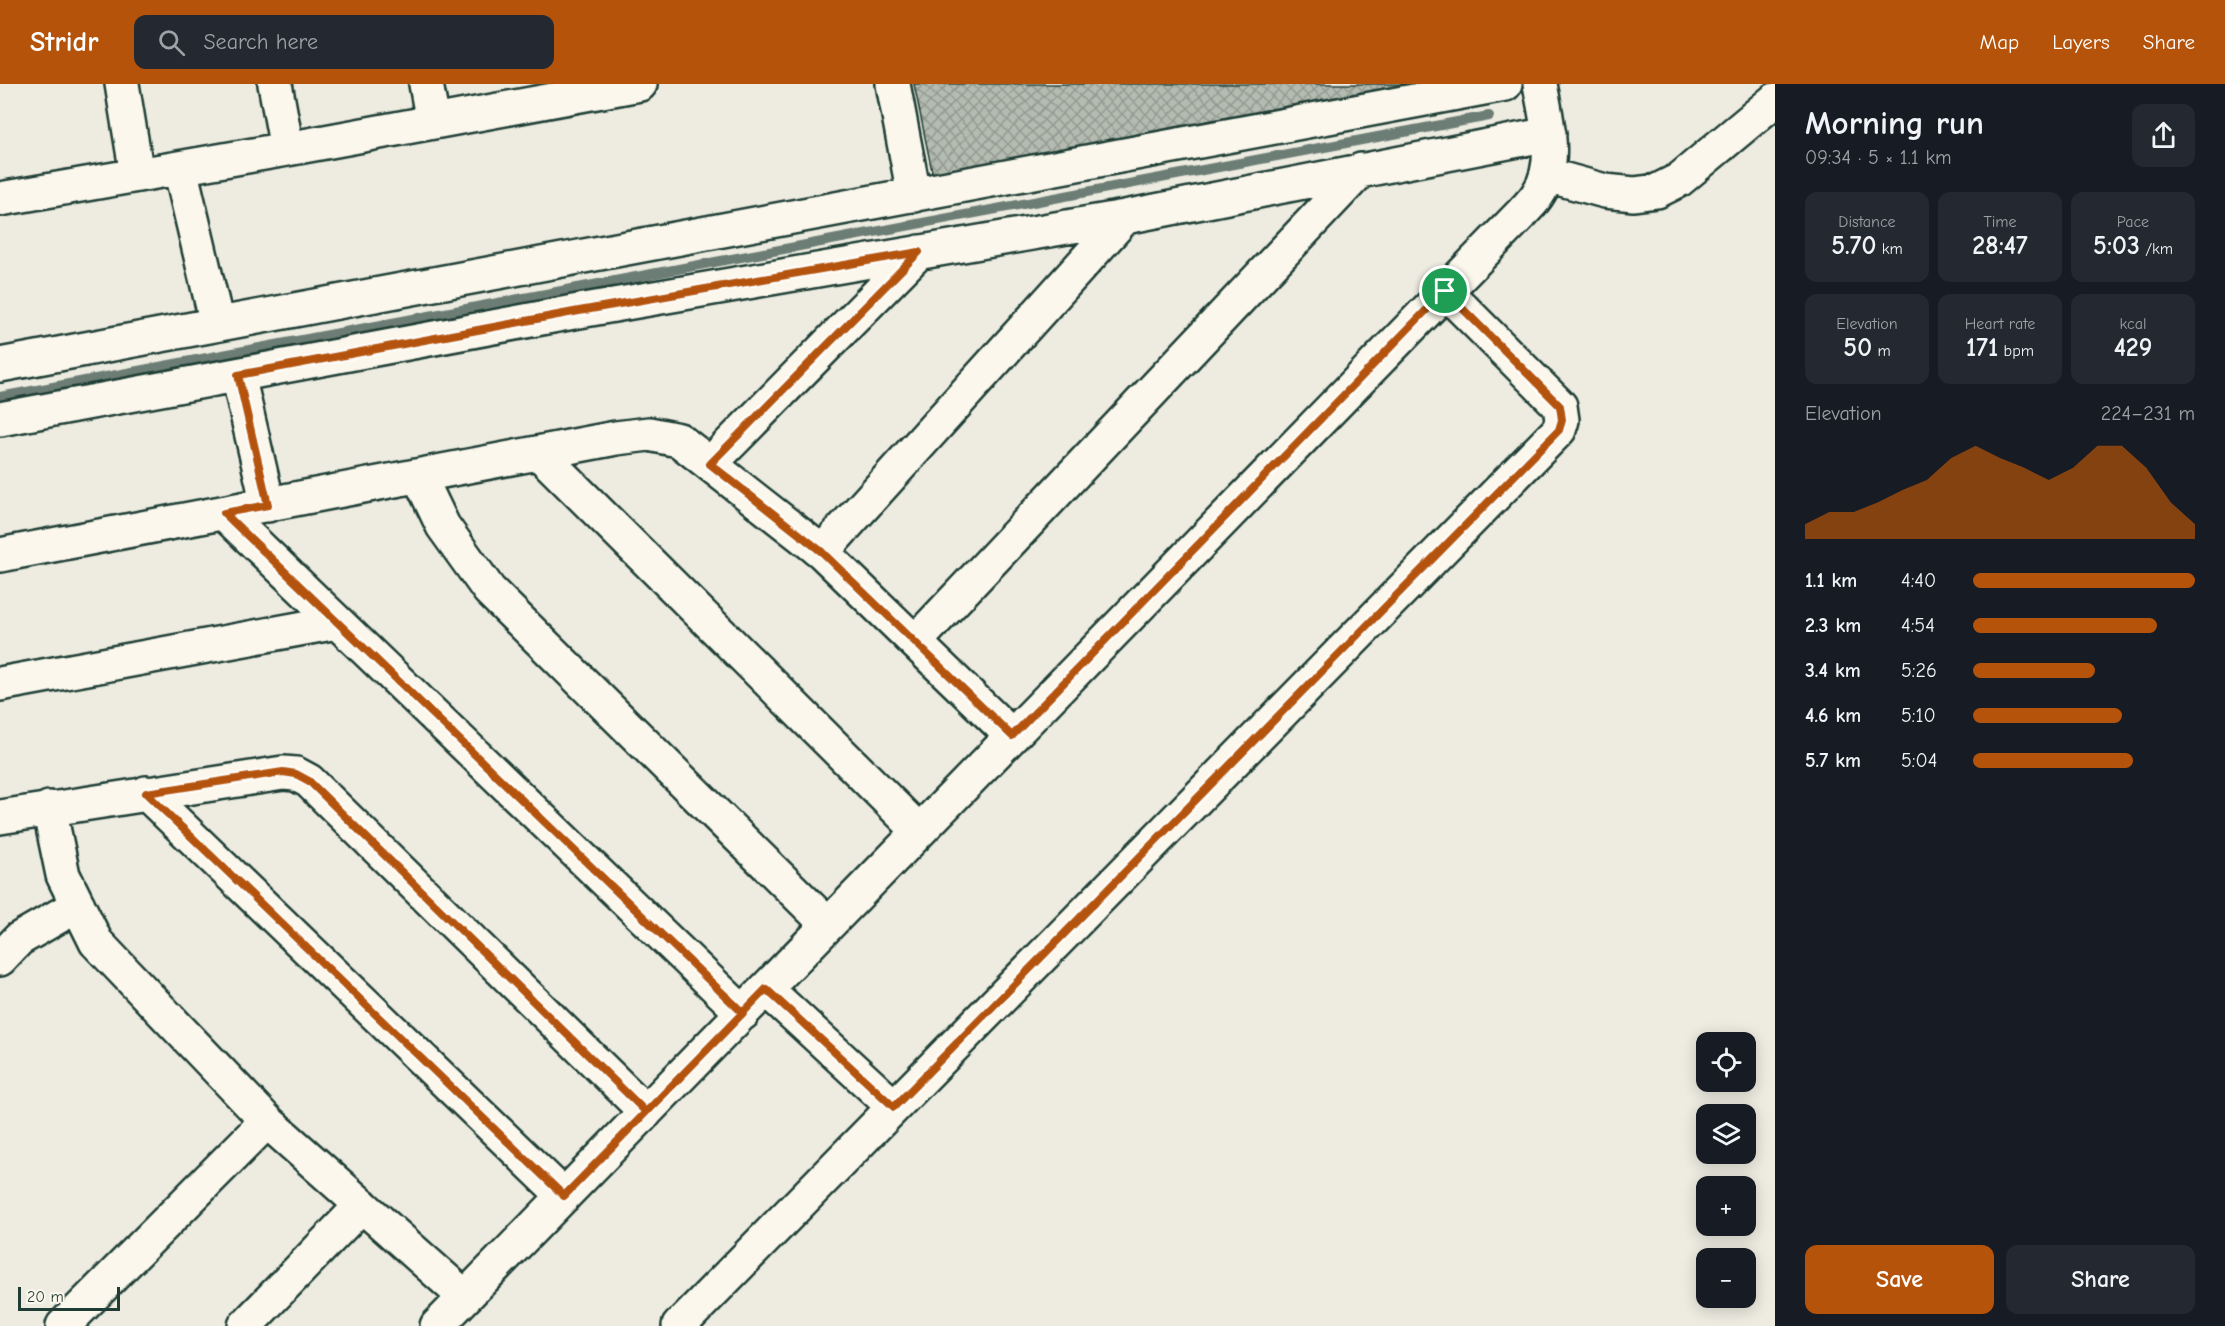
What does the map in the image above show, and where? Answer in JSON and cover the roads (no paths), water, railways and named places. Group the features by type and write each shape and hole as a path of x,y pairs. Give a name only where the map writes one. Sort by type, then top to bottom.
{"street":[{"path":"122,84 137,175"},
{"path":"275,84 286,149"},
{"path":"426,84 434,122"},
{"path":"0,199 434,122 587,89 640,84"},
{"path":"893,84 914,195"},
{"path":"0,365 1505,84"},
{"path":"437,1326 1539,194 1547,175 1548,134 1540,84"},
{"path":"1547,175 1605,191 1634,194 1657,190 1680,180 1775,100"},
{"path":"0,419 567,314 1125,217 1548,134"},
{"path":"180,168 217,324"},
{"path":"915,642 1361,170"},
{"path":"822,552 1125,217"},
{"path":"710,464 919,252"},
{"path":"679,1326 1559,430 1562,420 1560,406 1445,291"},
{"path":"238,375 268,505"},
{"path":"0,555 649,434 679,440 822,552 1012,736"},
{"path":"539,453 919,831"},
{"path":"419,476 443,526 489,590 828,925"},
{"path":"224,513 743,1013"},
{"path":"0,684 337,622"},
{"path":"0,817 283,772 296,774 309,781 646,1112"},
{"path":"146,793 564,1196"},
{"path":"49,808 63,875 96,942 267,1121 465,1297"},
{"path":"0,959 19,939 78,905"},
{"path":"766,989 894,1107"},
{"path":"63,1326 267,1121"},
{"path":"245,1326 362,1205"}],"waterway":[{"path":"0,397 1489,116"}]}
